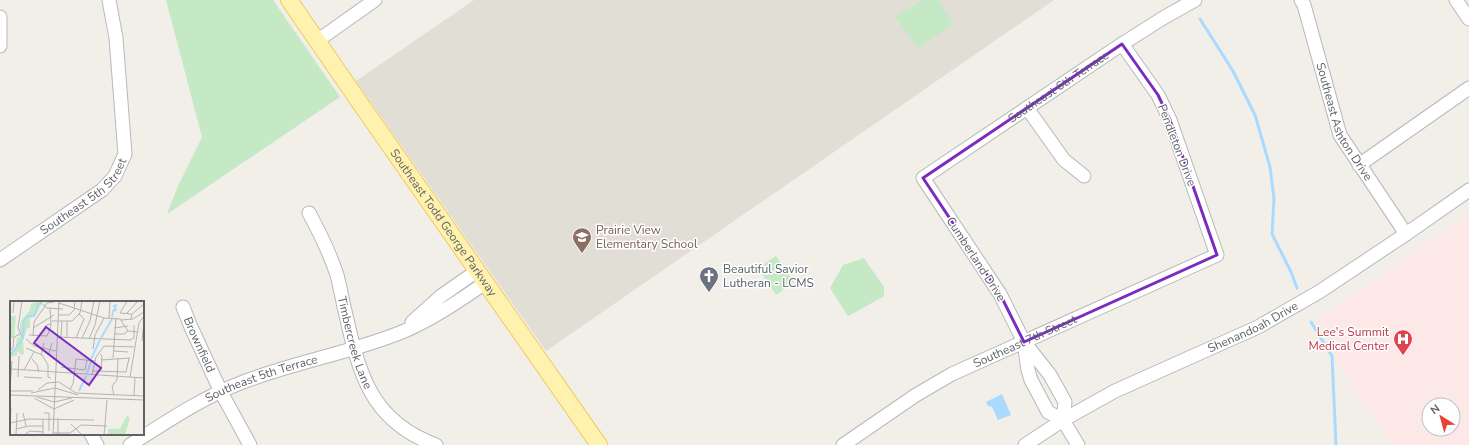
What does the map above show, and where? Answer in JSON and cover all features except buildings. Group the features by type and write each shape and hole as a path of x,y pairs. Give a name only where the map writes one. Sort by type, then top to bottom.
{"main road":[{"name":"Southeast Todd George Parkway","path":"289,0 599,445"}],"street":[{"name":"Southeast 5th Street","path":"0,260 102,190 115,176 125,154 116,38 108,0"},
{"path":"317,41 375,0"},
{"name":"Southeast 6th Terrace","path":"923,178 1122,44 1195,0"},
{"name":"Southeast Ashton Drive","path":"1301,0 1304,5 1340,134 1359,165 1406,234"},
{"path":"1456,0 1469,19"},
{"path":"0,17 0,46"},
{"name":"Pendleton Drive","path":"1122,44 1158,95 1170,120 1217,254"},
{"path":"1359,165 1469,88"},
{"path":"1027,108 1064,160 1084,176"},
{"name":"Cumberland Drive","path":"923,178 1000,294 1024,342 1050,375 1065,402 1064,420 1078,445"},
{"name":"Shenandoah Drive","path":"1025,445 1064,420 1116,391 1258,327 1319,292 1469,190"},
{"name":"Timbercreek Lane","path":"310,213 337,276 354,349 368,387 381,409 398,426 419,439 436,445"},
{"name":"Southeast 7th Street","path":"843,445 916,395 952,374 1217,254"},
{"name":"Southeast 5th Terrace","path":"130,445 192,407 243,382 354,349 402,332 440,296 481,277"},
{"name":"Brownfield","path":"183,307 190,327 221,392 250,445"},
{"name":"Cumberland Drive","path":"1024,342 1031,380 1048,412 1064,420"},
{"path":"92,435 97,445"}],"highlighted area":[{"path":"1122,44 1158,95 1170,120 1217,255 1024,342 1000,294 923,178"}],"shaded area":[{"name":"Prairie View Elementary School","path":"474,0 1054,0 546,351 356,81"},
{"name":"Lee's Summit Medical Center","path":"1469,214 1469,445 1393,445 1355,393 1317,319"}],"green space":[{"path":"166,0 273,0 340,97 167,214 178,186 202,137"},
{"path":"922,0 938,0 954,24 918,48 895,17"},
{"path":"776,256 794,282 776,295 758,268"},
{"path":"864,258 884,287 884,296 848,316 830,288 843,265"}],"water":[{"path":"1002,394 1011,415 998,420 992,407 988,406 986,402"}],"waterway":[{"path":"1200,19 1233,71 1255,115 1270,167 1274,199 1272,234 1291,272 1297,288"},
{"path":"1311,322 1332,356 1336,445"}],"place":[{"name":"Prairie View Elementary School","path":"582,254"},
{"name":"Beautiful Savior Lutheran - LCMS","path":"709,293"},
{"name":"Lee's Summit Medical Center","path":"1403,356"}]}
